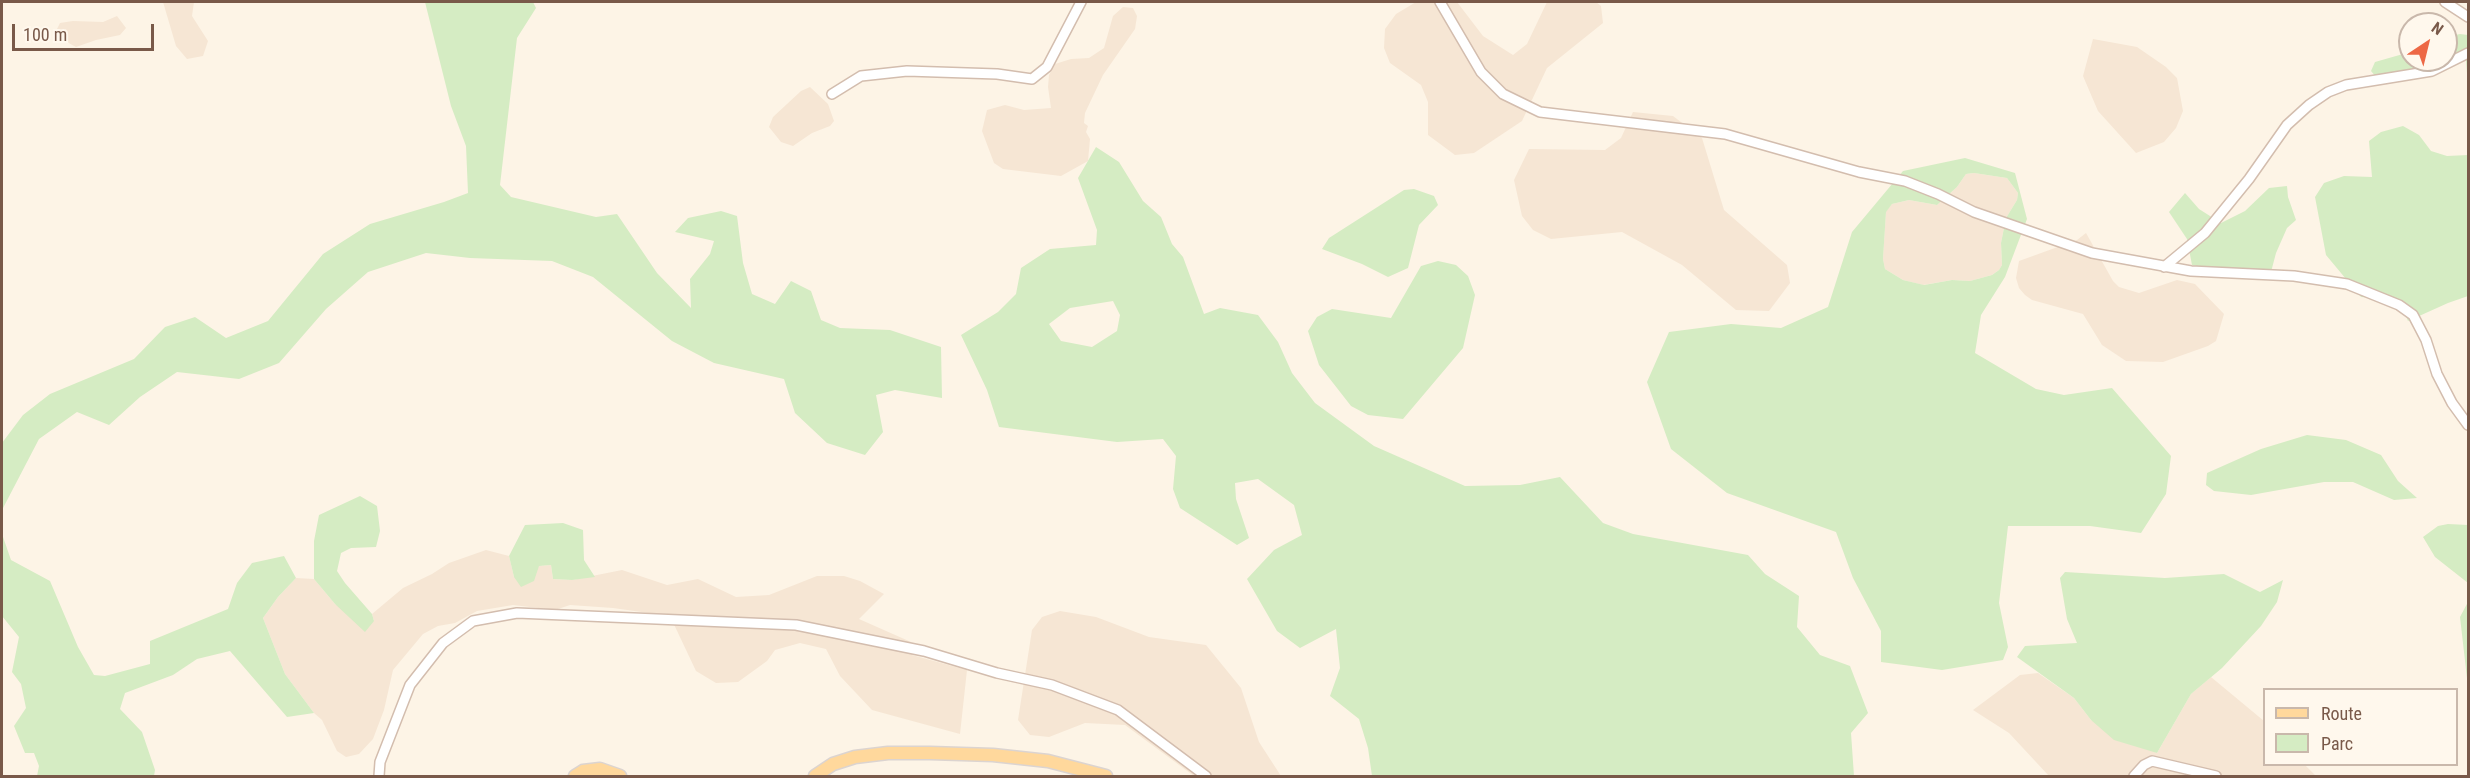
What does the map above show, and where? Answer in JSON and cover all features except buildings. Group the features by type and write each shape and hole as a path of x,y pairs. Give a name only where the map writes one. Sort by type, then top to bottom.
{"main road":[{"path":"814,777 833,764 855,757 888,753 930,753 993,755 1048,761 1106,777"},
{"path":"575,777 582,771 600,769 620,777"}],"street":[{"path":"832,94 861,76 907,71 997,74 1032,79 1047,66 1081,2"},
{"path":"1440,2 1481,72 1503,94 1540,112 1725,134 1859,172 1905,182 1938,194 1974,212 2092,253 2191,271 2294,276 2348,284 2399,305 2413,315 2427,340 2437,374 2452,403 2469,425"},
{"path":"2445,2 2469,17"},
{"path":"2164,267 2205,233 2249,179 2287,125 2318,98 2346,85 2432,71 2469,53"},
{"path":"379,777 380,762 410,685 443,643 472,621 517,613 796,625 924,651 997,673 1052,685 1118,710 1206,777"},
{"path":"2134,777 2144,765 2152,761 2216,777"}],"shaded area":[{"path":"163,2 194,2 192,16 208,41 203,56 187,59 176,46"},
{"path":"1416,2 1457,2 1483,36 1513,55 1527,44 1547,2 1596,2 1601,6 1603,23 1547,68 1522,121 1474,153 1455,155 1428,135 1428,102 1421,85 1390,63 1384,48 1385,29 1396,14"},
{"path":"1123,7 1133,8 1137,16 1135,29 1103,75 1085,113 1084,123 1088,126 1086,132 1090,139 1088,161 1061,176 1003,169 994,163 982,131 987,110 1005,105 1024,110 1051,108 1049,75 1055,64 1071,59 1089,58 1104,48 1113,16"},
{"path":"117,16 126,28 120,35 76,47 54,35 60,23 103,22"},
{"path":"2093,39 2137,47 2166,67 2177,78 2183,111 2176,128 2164,142 2136,153 2098,111 2083,76"},
{"path":"810,87 828,104 834,121 830,126 812,133 793,146 781,142 769,127 773,117 801,91"},
{"path":"1633,112 1673,116 1702,138 1724,210 1787,265 1790,283 1769,311 1736,310 1682,265 1622,232 1551,239 1533,230 1522,216 1514,180 1529,149 1605,150 1621,138"},
{"path":"1966,174 2007,178 2018,193 2017,200 2006,218 2001,243 2002,265 1999,270 1992,275 1970,281 1952,280 1923,285 1903,280 1885,269 1883,259 1886,211 1892,204 1909,200 1937,205 1957,187"},
{"path":"2086,233 2113,281 2119,287 2139,293 2177,280 2195,284 2224,314 2216,341 2163,362 2126,361 2102,345 2083,314 2032,300 2025,295 2019,288 2016,278 2019,261 2077,240"},
{"path":"486,550 509,556 514,577 539,566 551,565 553,579 572,580 622,570 667,585 698,579 736,597 769,595 817,576 844,576 860,581 884,594 859,619 911,642 912,655 967,670 960,734 872,710 840,676 826,649 800,643 775,650 767,661 738,682 716,683 696,671 670,616 613,608 570,605 555,610 513,605 477,611 455,623 438,626 423,634 393,670 384,710 373,739 359,754 346,757 337,751 322,720 314,713 285,674 263,618 278,597 296,578 314,579 335,604 374,621 372,614 403,588 449,563"},
{"path":"1060,611 1096,617 1149,637 1206,645 1241,688 1259,742 1281,776 1194,776 1125,725 1085,723 1049,737 1030,735 1018,720 1032,630 1042,617"},
{"path":"2038,673 2074,698 2091,720 2157,753 2191,694 2211,677 2263,720 2263,766 2306,766 2316,776 2049,776 2009,733 1973,710 2020,675"}],"green space":[{"path":"425,2 533,2 536,8 517,38 500,185 511,197 596,217 617,214 657,273 691,308 690,279 710,254 714,241 675,232 688,218 721,211 737,216 743,263 752,294 775,304 791,281 811,291 821,320 840,328 890,330 941,347 942,398 895,390 876,395 883,432 865,455 827,443 795,413 784,379 714,363 672,341 593,277 552,261 470,258 426,253 368,272 326,309 279,363 239,379 177,372 140,397 109,425 77,412 39,439 2,510 2,443 23,415 50,394 134,359 165,327 195,317 226,338 268,321 323,254 370,224 468,193 466,146 451,106"},
{"path":"2458,34 2468,35 2468,87 2466,59 2458,61"},
{"path":"2398,55 2398,72 2420,72 2406,76 2377,78 2371,71 2375,62"},
{"path":"2403,126 2419,135 2431,151 2447,156 2468,155 2468,296 2408,321 2399,300 2361,297 2326,255 2315,197 2324,183 2344,176 2372,177 2369,141 2381,132"},
{"path":"1096,147 1119,162 1143,201 1161,217 1172,244 1183,257 1204,314 1220,308 1258,315 1278,342 1292,373 1315,403 1374,446 1465,486 1520,485 1560,477 1603,523 1633,534 1748,555 1765,574 1799,596 1797,627 1820,655 1850,666 1868,713 1851,733 1854,776 1372,776 1368,748 1359,719 1330,696 1340,668 1336,629 1300,648 1277,631 1247,579 1274,550 1302,535 1294,505 1258,479 1235,483 1236,499 1249,538 1237,545 1180,508 1173,489 1176,456 1163,439 1117,442 999,427 987,390 961,335 998,312 1016,294 1021,268 1050,249 1096,245 1097,230 1078,178","holes":["1113,301 1120,315 1117,331 1092,347 1061,341 1049,324 1070,308"]},
{"path":"1965,158 2015,173 2027,219 2005,277 1981,315 1975,353 2036,389 2064,395 2112,388 2171,456 2166,494 2141,533 2090,526 2008,526 1999,603 2008,647 2003,660 1942,670 1881,662 1881,631 1853,578 1836,532 1727,493 1671,449 1647,382 1669,332 1731,324 1781,328 1828,307 1852,232 1903,171","holes":["1966,174 2007,178 2018,193 2017,200 2006,218 2001,243 2002,265 1999,270 1992,275 1970,281 1952,280 1924,285 1903,280 1885,269 1883,259 1886,212 1892,204 1909,200 1937,205 1957,187"]},
{"path":"2287,186 2288,197 2296,220 2287,228 2271,272 2210,269 2192,265 2187,239 2169,212 2185,193 2199,209 2221,223 2245,211 2269,188"},
{"path":"1414,189 1434,196 1438,205 1419,225 1408,268 1388,277 1362,264 1322,249 1329,238 1404,190"},
{"path":"1438,261 1456,265 1468,276 1475,295 1463,348 1403,419 1368,415 1351,406 1319,365 1308,331 1317,317 1332,309 1391,318 1421,266"},
{"path":"2307,435 2346,440 2381,455 2398,481 2417,498 2394,500 2353,482 2324,482 2251,495 2214,491 2206,485 2207,473 2261,449"},
{"path":"360,496 377,506 380,531 376,547 351,548 341,553 337,571 372,614 374,621 365,632 335,604 314,579 314,541 319,515"},
{"path":"563,523 583,530 584,560 595,577 572,580 553,579 551,565 539,566 534,581 521,587 514,577 509,556 525,525"},
{"path":"2468,525 2468,583 2435,557 2423,537 2438,526"},
{"path":"2,534 11,560 50,581 78,647 94,675 105,676 150,664 150,641 228,609 237,583 252,563 284,556 296,578 263,618 285,674 314,713 287,717 230,651 197,659 173,675 125,693 120,709 142,732 155,770 154,776 37,776 39,766 34,753 25,753 14,726 26,708 21,684 12,672 19,637 2,616"},
{"path":"2065,572 2165,578 2224,574 2260,592 2283,580 2277,602 2261,626 2222,668 2191,694 2157,753 2114,740 2091,720 2074,698 2017,657 2025,646 2077,643 2067,619 2060,578"},
{"path":"2468,602 2468,687 2460,617"}]}
